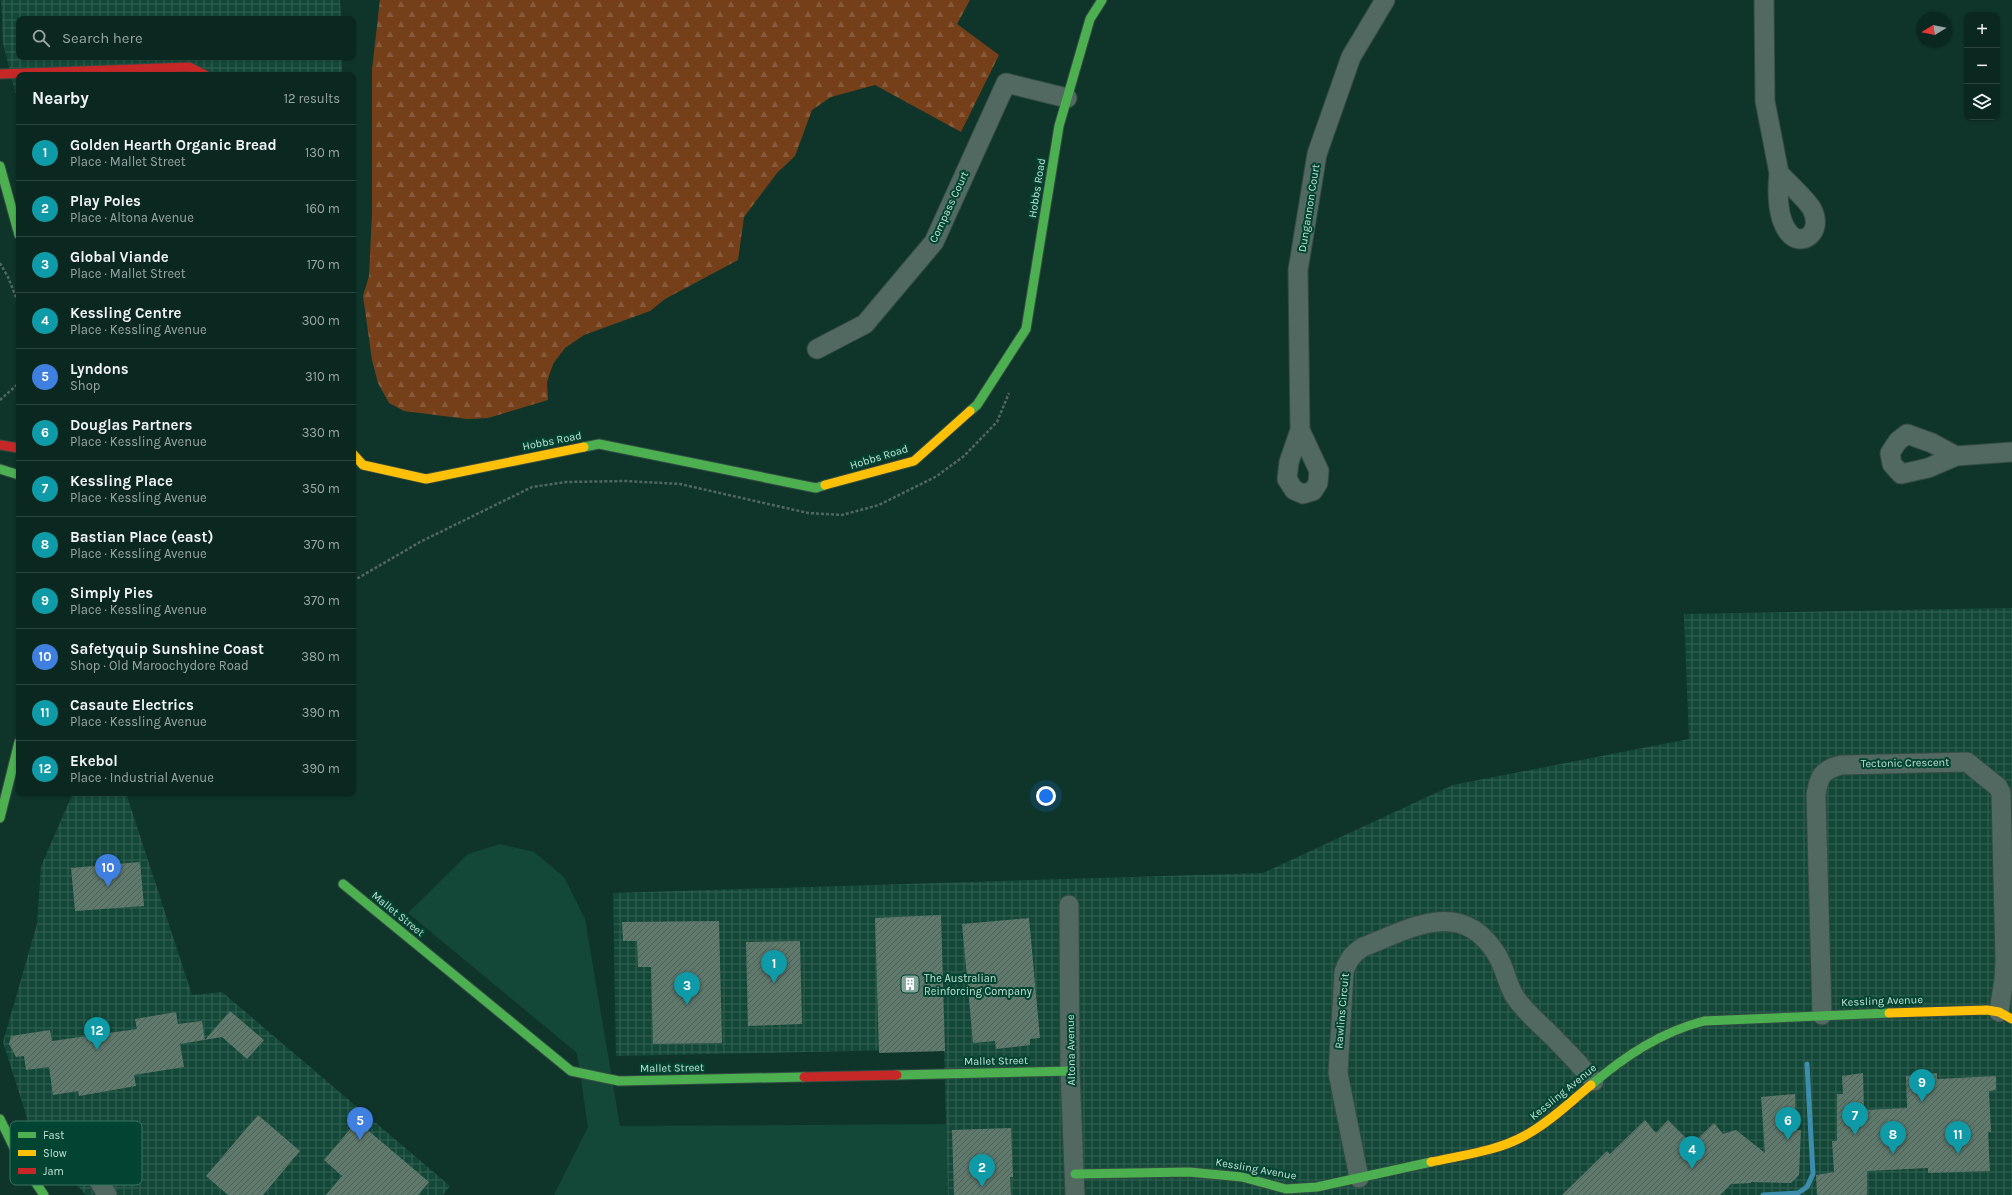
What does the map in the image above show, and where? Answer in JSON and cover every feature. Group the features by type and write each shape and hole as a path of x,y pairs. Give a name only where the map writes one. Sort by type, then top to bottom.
{"street":[{"name":"Hobbs Road","path":"356,457 363,465 426,479 599,444 816,488 914,461 977,405 1026,329 1059,126 1090,19 1102,0"},
{"name":"Dungannon Court","path":"1300,430 1298,270 1317,154 1351,57 1386,0"},
{"path":"1764,0 1765,101 1779,173"},
{"path":"54,72 189,67 199,72"},
{"path":"0,74 16,73"},
{"name":"Compass Court","path":"817,349 865,324 934,242 1006,83 1067,98"},
{"path":"0,166 16,224"},
{"path":"0,445 16,448"},
{"path":"1956,456 2012,452"},
{"path":"0,469 16,474"},
{"path":"0,818 16,754"},
{"name":"Tectonic Crescent","path":"1822,1015 1816,795 1818,782 1823,773 1830,768 1841,765 1967,762 1998,786 2001,793 2006,1016"},
{"name":"Mallet Street","path":"343,884 571,1070 619,1081 1070,1071"},
{"name":"Altona Avenue","path":"1069,905 1070,1071 1075,1195"},
{"name":"Rawlins Circuit","path":"1359,1178 1341,1087 1338,1061 1344,972 1347,960 1354,952 1363,947 1422,924 1441,921 1455,922 1470,926 1481,934 1494,952 1508,983 1523,1007 1571,1055 1594,1081"},
{"name":"Kessling Avenue","path":"1075,1174 1189,1172 1220,1173 1294,1189 1317,1187 1501,1146 1525,1136 1546,1123 1594,1081 1635,1052 1681,1027 1704,1021 1822,1015 1987,1010 2006,1016"},
{"path":"0,1119 10,1140"},
{"path":"37,1185 44,1195"},
{"path":"101,1185 107,1195"}],"path":[{"path":"0,264 8,276 16,297"},
{"path":"0,400 16,386"},
{"path":"356,579 420,542 532,487 566,482 626,481 680,484 815,513 842,515 879,505 937,476 964,456 997,422 1011,389"}],"shaded area":[{"path":"1,0 340,0 341,16 16,16 16,60 342,60 342,72 16,72 16,95 3,43"},
{"path":"2012,608 2012,1195 948,1195 944,1049 616,1056 613,893 1263,873 1453,785 1689,739 1684,614"},
{"path":"72,796 127,796 192,995 222,992 450,1186 443,1195 86,1195 77,1185 142,1185 142,1121 28,1121 3,1042 37,924 41,866"},
{"path":"500,844 534,852 564,877 585,919 620,1126 950,1124 950,1195 554,1195 588,1127 577,1053 408,913 468,854"}],"green space":[{"path":"380,0 970,0 957,24 999,55 961,132 875,85 831,97 812,110 795,156 777,173 744,217 738,260 665,299 650,311 584,335 565,348 553,364 547,382 548,400 488,418 467,419 404,411 389,403 378,383 372,360 363,296 369,276 372,214 372,69"}],"building":[{"path":"140,862 144,906 75,911 71,868"},
{"name":"The Australian Reinforcing Company","path":"941,915 945,1051 879,1053 875,918"},
{"path":"1029,918 1040,1038 1030,1039 1030,1045 996,1049 995,1041 973,1043 962,924"},
{"path":"719,921 722,1043 653,1044 651,967 638,967 637,941 623,941 622,922"},
{"path":"800,941 802,1024 748,1026 746,942"},
{"path":"230,1011 264,1040 247,1059 222,1037 205,1040"},
{"path":"176,1012 178,1024 202,1021 205,1040 180,1044 184,1067 134,1075 136,1086 79,1096 78,1091 53,1095 49,1067 26,1070 24,1056 16,1057 9,1044 11,1036 50,1030 52,1041 137,1029 135,1019"},
{"path":"1863,1073 1864,1110 1907,1108 1906,1076 1937,1073 1937,1079 1996,1076 1996,1090 1989,1091 1991,1132 1988,1132 1990,1171 1928,1173 1928,1168 1867,1171 1867,1195 1817,1195 1816,1175 1834,1172 1832,1141 1837,1141 1837,1094 1843,1094 1842,1076"},
{"path":"1795,1094 1796,1130 1801,1130 1799,1175 1791,1183 1751,1182 1731,1184 1720,1195 1562,1195 1607,1151 1610,1154 1645,1120 1656,1133 1668,1120 1692,1144 1714,1123 1723,1134 1736,1130 1765,1153 1761,1097"},
{"path":"258,1115 300,1151 263,1195 228,1195 206,1176"},
{"path":"357,1121 429,1182 418,1195 326,1195 342,1176 324,1160"},
{"path":"1011,1128 1013,1177 1010,1177 1011,1195 954,1195 952,1130"}],"waterway":[{"path":"1763,1195 1798,1193 1807,1187 1813,1174 1807,1064"}],"traffic: fast":[{"path":"970,411 977,405 1026,329 1059,126 1090,19 1102,0"},
{"path":"0,166 16,224"},
{"path":"584,447 599,444 816,488 825,485"},
{"path":"0,469 16,474"},
{"path":"0,818 16,754"},
{"path":"343,884 571,1071 619,1081 804,1077"},
{"path":"1591,1085 1617,1064 1658,1038 1704,1021 1889,1013"},
{"path":"897,1075 1070,1071"},
{"path":"0,1119 10,1140"},
{"path":"1075,1174 1189,1172 1242,1177 1286,1189 1317,1187 1431,1162"},
{"path":"37,1185 44,1195"}],"traffic: slow":[{"path":"825,485 914,461 970,411"},
{"path":"356,457 363,465 426,479 584,447"},
{"path":"1889,1013 1987,1010 1999,1012 2012,1019"},
{"path":"1431,1162 1492,1149 1526,1135 1560,1112 1591,1085"}],"traffic: jam":[{"path":"54,72 189,67 199,72"},
{"path":"0,74 16,73"},
{"path":"0,445 16,448"},
{"path":"804,1077 897,1075"}],"place":[{"name":"Safetyquip Sunshine Coast","path":"108,887"},
{"name":"Golden Hearth Organic Bread","path":"774,983"},
{"name":"The Australian Reinforcing Company","path":"910,984"},
{"name":"Global Viande","path":"687,1005"},
{"name":"Ekebol","path":"97,1050"},
{"name":"Simply Pies","path":"1922,1102"},
{"name":"Kessling Place","path":"1855,1135"},
{"name":"Lyndons","path":"360,1140"},
{"name":"Douglas Partners","path":"1788,1140"},
{"name":"Bastian Place (east)","path":"1893,1154"},
{"name":"Casaute Electrics","path":"1958,1154"},
{"name":"Kessling Centre","path":"1692,1169"},
{"name":"Play Poles","path":"982,1187"}]}
